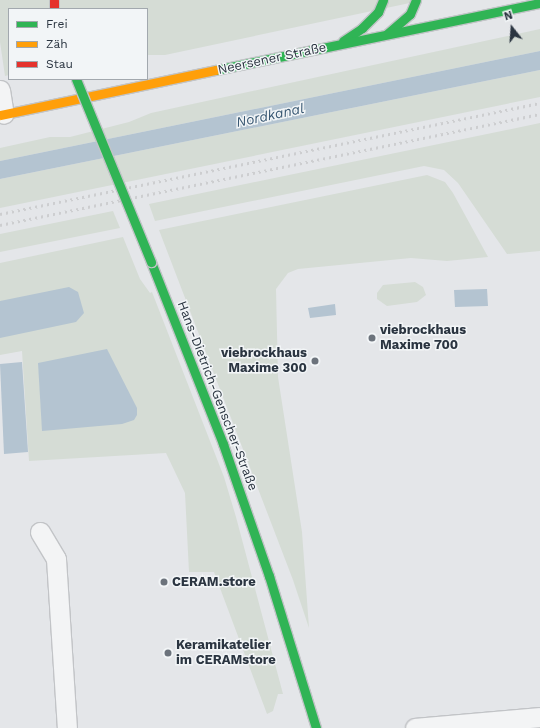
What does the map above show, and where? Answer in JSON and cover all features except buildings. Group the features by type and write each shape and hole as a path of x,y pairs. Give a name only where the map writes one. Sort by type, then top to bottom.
{"street":[{"path":"338,45 362,28 378,12 383,0"},
{"path":"386,35 410,14 416,0"},
{"name":"Neersener Straße","path":"0,90 2,115 540,3"},
{"name":"Hans-Dietrich-Genscher-Straße","path":"76,80 151,262 223,444 269,576 316,728"},
{"path":"40,532 56,559 67,728"},
{"path":"415,728 540,717"}],"shaded area":[{"path":"0,0 424,0 165,55 148,55 148,8 8,8 8,75 5,76 0,42"},
{"path":"540,29 540,51 0,161 0,148 50,137 70,137 129,122 151,113"},
{"path":"540,70 540,97 0,208 0,179"},
{"path":"540,123 540,251 507,254 458,183 444,170 424,166 155,221 149,204"},
{"path":"427,175 445,182 453,193 488,257 447,261 411,258 298,269 288,273 276,289 278,377 302,532 309,628 293,580 159,230"},
{"path":"113,211 120,228 0,252 0,234"},
{"path":"123,237 140,279 150,293 152,292 224,477 283,694 278,694 273,711 267,714 214,572 189,572 185,493 166,453 29,461 22,351 0,355 0,263"},
{"path":"415,282 423,287 426,295 417,302 387,306 377,299 377,293 383,285"}],"water":[{"name":"Nordkanal","path":"540,51 540,70 0,179 0,161"},
{"path":"69,287 78,292 84,313 76,322 0,338 0,301"},
{"path":"487,289 488,306 455,307 454,290"},
{"path":"335,304 336,315 310,318 308,308"},
{"path":"107,349 137,408 137,415 134,420 122,424 42,431 38,363"},
{"path":"22,362 28,452 4,454 0,364"}],"railway":[{"path":"0,214 540,103"},
{"path":"0,225 540,114"}],"traffic: fast":[{"path":"343,41 362,28 378,12 383,0"},
{"path":"387,34 410,14 416,0"},
{"path":"216,70 540,3"},
{"path":"76,80 151,262"},
{"path":"151,262 223,444 269,576 316,728"}],"traffic: slow":[{"path":"0,115 216,70"}],"traffic: jam":[{"path":"54,0 54,8"}],"place":[{"name":"viebrockhaus Maxime 700","path":"372,338"},
{"name":"viebrockhaus Maxime 300","path":"315,361"},
{"name":"CERAM.store","path":"164,582"},
{"name":"Keramikatelier im CERAMstore","path":"168,653"}]}
